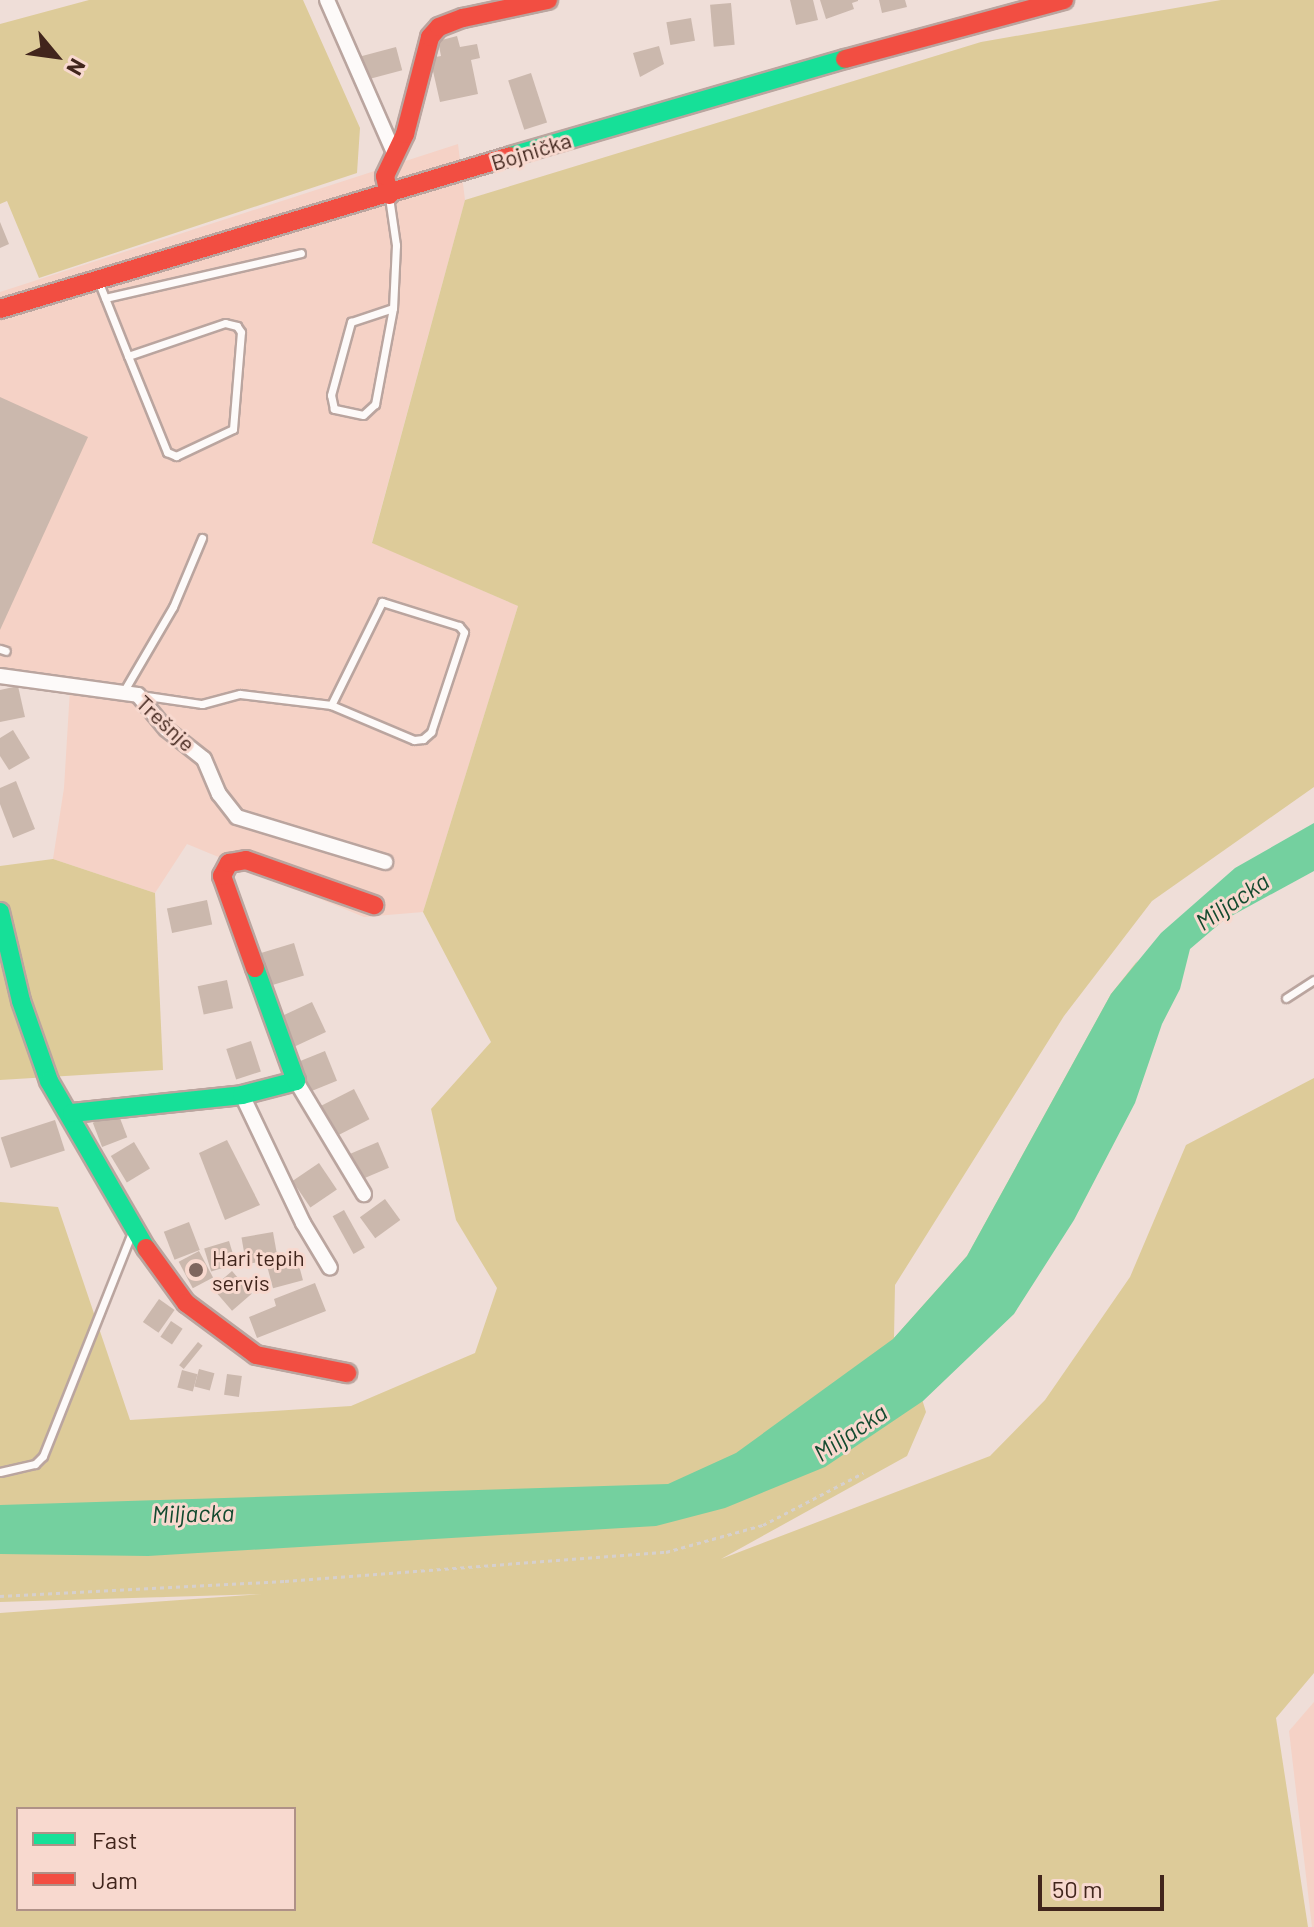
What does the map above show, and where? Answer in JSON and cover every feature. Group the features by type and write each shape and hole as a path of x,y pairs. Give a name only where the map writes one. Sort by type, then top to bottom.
{"street":[{"path":"327,0 395,155"},
{"path":"389,195 385,176 411,113 423,48 439,27 548,0"},
{"name":"Bojnička","path":"0,309 102,291 389,195 719,93 1064,0"},
{"name":"Trešnje","path":"0,676 131,692 166,729 204,759 219,794 237,817 385,862"},
{"path":"364,1194 296,1081 222,876 224,869 236,859 246,860 374,905"},
{"path":"0,912 21,1001 49,1081 72,1113 134,1227 186,1303 239,1344 273,1361 347,1373"},
{"path":"72,1113 242,1095 296,1081"},
{"path":"242,1095 303,1223 330,1268"}],"lane":[{"path":"389,195 396,245 393,308 375,404 363,415 334,409 331,395 351,322 393,308"},
{"path":"128,356 225,323 237,326 241,332 233,429 171,455 128,356 102,291 301,253"},
{"path":"202,538 173,607 131,692 202,704 240,694 331,705 414,740 423,739 431,732 464,632 459,626 382,602 331,705"},
{"path":"1286,998 1314,980"},
{"path":"0,1472 35,1464 43,1456 134,1227"}],"path":[{"path":"0,1596 285,1581 666,1552 763,1525 863,1473"}],"shaded area":[{"path":"89,0 303,0 360,128 357,173 39,278 7,201 0,204 0,24"},
{"path":"1221,0 1314,0 1314,787 1152,901 1064,1016 895,1285 894,1338 967,1256 1111,994 1138,960 912,1367 926,1412 907,1456 721,1559 990,1456 1045,1400 1130,1277 1186,1145 1314,1078 1314,1673 1276,1718 1308,1927 0,1927 0,1613 262,1594 0,1602 0,1202 58,1207 130,1420 351,1406 475,1353 497,1288 456,1220 431,1109 491,1042 423,912 518,606 372,543 465,200 981,42"},
{"path":"458,144 465,200 372,542 518,606 423,912 364,917 187,844 155,893 53,859 64,788 70,689 0,676 0,292"},
{"path":"53,859 155,893 163,1070 0,1080 0,866"},
{"path":"1314,1702 1314,1927 1312,1927 1289,1731"}],"water":[{"name":"Miljacka","path":"1314,823 1314,871 1224,920 1190,949 1180,989 1162,1024 1135,1103 1074,1220 1014,1314 923,1401 825,1467 725,1508 656,1526 148,1556 0,1554 0,1505 668,1484 736,1453 893,1339 967,1256 1111,994 1161,933 1235,868"}],"building":[{"path":"790,0 813,0 818,20 796,25"},
{"path":"820,0 858,1 852,3 854,9 826,19"},
{"path":"879,0 905,0 907,7 882,13"},
{"path":"731,3 735,45 714,47 710,5"},
{"path":"691,18 695,41 670,45 666,22"},
{"path":"457,36 460,47 477,44 480,58 471,60 478,94 440,102 430,58 441,56 438,41"},
{"path":"659,46 664,64 640,77 633,53"},
{"path":"396,47 402,70 366,80 360,57"},
{"path":"531,73 547,122 524,130 508,80"},
{"path":"0,222 9,244 0,248"},
{"path":"0,397 88,437 0,630"},
{"path":"18,686 25,717 0,722 0,690"},
{"path":"13,730 30,758 9,770 0,756 0,738"},
{"path":"16,781 35,829 13,838 0,804 0,788"},
{"path":"207,900 212,924 172,933 167,909"},
{"path":"294,943 304,976 268,987 258,954"},
{"path":"227,980 233,1008 204,1015 198,986"},
{"path":"312,1002 326,1032 294,1047 280,1017"},
{"path":"251,1041 261,1071 236,1079 226,1049"},
{"path":"325,1051 337,1081 309,1092 297,1062"},
{"path":"354,1089 369,1119 335,1137 319,1107"},
{"path":"118,1113 127,1137 102,1147 93,1123"},
{"path":"55,1120 65,1150 11,1168 1,1138"},
{"path":"227,1140 260,1205 225,1220 199,1153"},
{"path":"134,1142 150,1169 127,1182 111,1156"},
{"path":"378,1142 389,1168 361,1179 350,1154"},
{"path":"319,1163 337,1190 310,1207 292,1181"},
{"path":"385,1199 400,1220 375,1238 360,1217"},
{"path":"344,1210 365,1248 353,1254 333,1216"},
{"path":"189,1222 200,1250 175,1260 164,1232"},
{"path":"273,1232 278,1259 246,1264 241,1238"},
{"path":"229,1241 236,1264 211,1272 204,1249"},
{"name":"Hari tepih servis","path":"199,1251 213,1277 193,1288 179,1262"},
{"path":"297,1258 303,1280 273,1288 267,1266"},
{"path":"232,1271 252,1294 232,1311 212,1288"},
{"path":"315,1283 326,1311 257,1338 249,1317 276,1306 274,1299"},
{"path":"159,1299 175,1310 159,1333 143,1322"},
{"path":"171,1321 183,1329 172,1345 160,1337"},
{"path":"198,1342 203,1346 184,1369 179,1365"},
{"path":"199,1369 214,1373 210,1391 194,1386"},
{"path":"182,1370 197,1374 193,1392 177,1387"},
{"path":"227,1374 242,1376 239,1397 224,1395"}],"traffic: fast":[{"path":"511,156 845,59"},
{"path":"0,912 21,1001 49,1081 146,1248"},
{"path":"72,1113 242,1095 296,1081 255,968"}],"traffic: jam":[{"path":"389,195 385,176 405,134 430,37 439,27 463,18 548,0"},
{"path":"845,59 1064,0"},
{"path":"0,309 511,156"},
{"path":"255,968 222,876 229,863 246,860 374,905"},
{"path":"146,1248 186,1303 256,1355 347,1373"}],"place":[{"name":"Hari tepih servis","path":"196,1270"}]}
